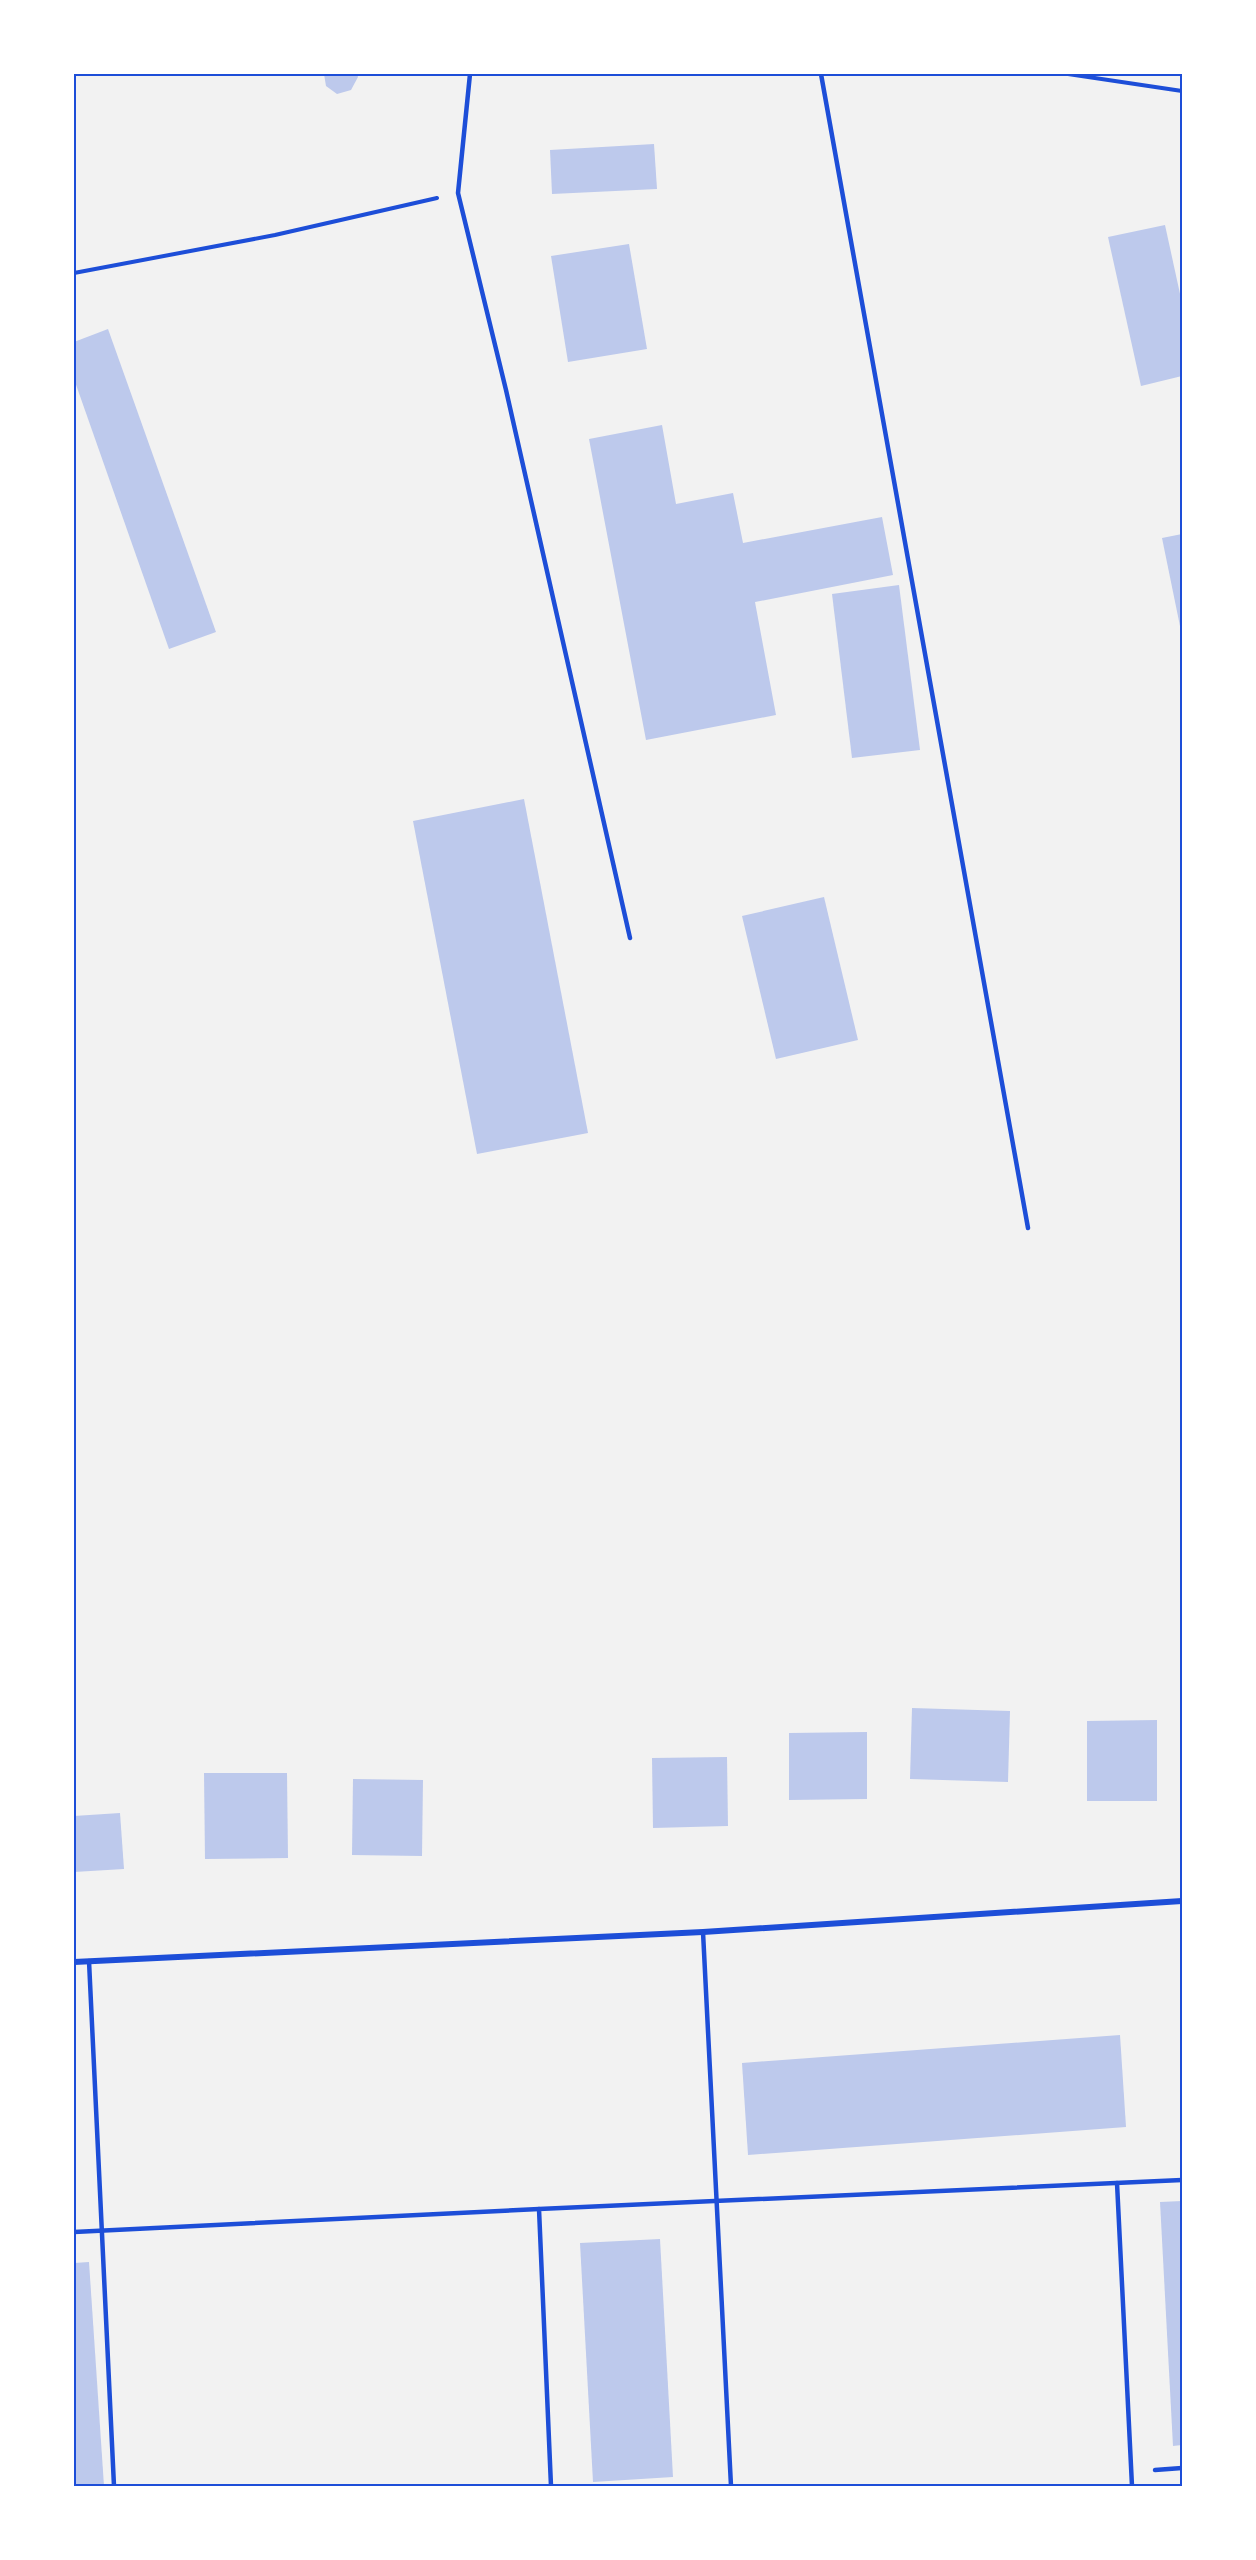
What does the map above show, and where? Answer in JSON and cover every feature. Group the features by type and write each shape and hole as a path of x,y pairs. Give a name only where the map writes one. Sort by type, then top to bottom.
{"street":[{"path":"74,1962 703,1932 1182,1901"}],"lane":[{"path":"470,74 458,193 506,390 630,938"},
{"path":"822,74 1028,1228"},
{"path":"703,1932 731,2487"},
{"path":"89,1961 114,2487"},
{"path":"74,2232 1182,2180"},
{"path":"1117,2183 1132,2487"},
{"path":"539,2209 551,2487"},
{"path":"1155,2470 1182,2468"}],"path":[{"path":"1068,74 1182,91"},
{"path":"74,273 275,235 458,193"}],"building":[{"path":"324,74 357,74 358,77 351,90 337,94 326,86"},
{"path":"654,144 657,189 552,194 550,150"},
{"path":"1165,225 1182,303 1182,376 1141,386 1108,237"},
{"path":"629,244 647,349 568,362 551,256"},
{"path":"108,329 216,632 169,649 74,379 74,342"},
{"path":"662,425 676,504 733,493 743,543 882,517 893,575 755,602 776,715 646,740 589,439"},
{"path":"1182,534 1182,631 1181,631 1162,538"},
{"path":"899,585 920,750 852,758 832,594"},
{"path":"524,799 588,1133 477,1154 413,821"},
{"path":"824,897 858,1040 776,1059 742,916"},
{"path":"912,1708 1010,1711 1008,1782 910,1779"},
{"path":"1157,1720 1157,1801 1087,1801 1087,1721"},
{"path":"867,1732 867,1799 789,1800 789,1733"},
{"path":"727,1757 728,1826 653,1828 652,1758"},
{"path":"204,1773 287,1773 288,1858 205,1859"},
{"path":"353,1779 423,1780 422,1856 352,1855"},
{"path":"120,1813 124,1869 74,1872 74,1816"},
{"path":"1120,2035 1126,2127 748,2155 742,2063"},
{"path":"1182,2201 1182,2445 1173,2446 1160,2202"},
{"path":"660,2239 673,2477 593,2482 580,2243"},
{"path":"89,2262 104,2486 74,2486 74,2263"}]}
